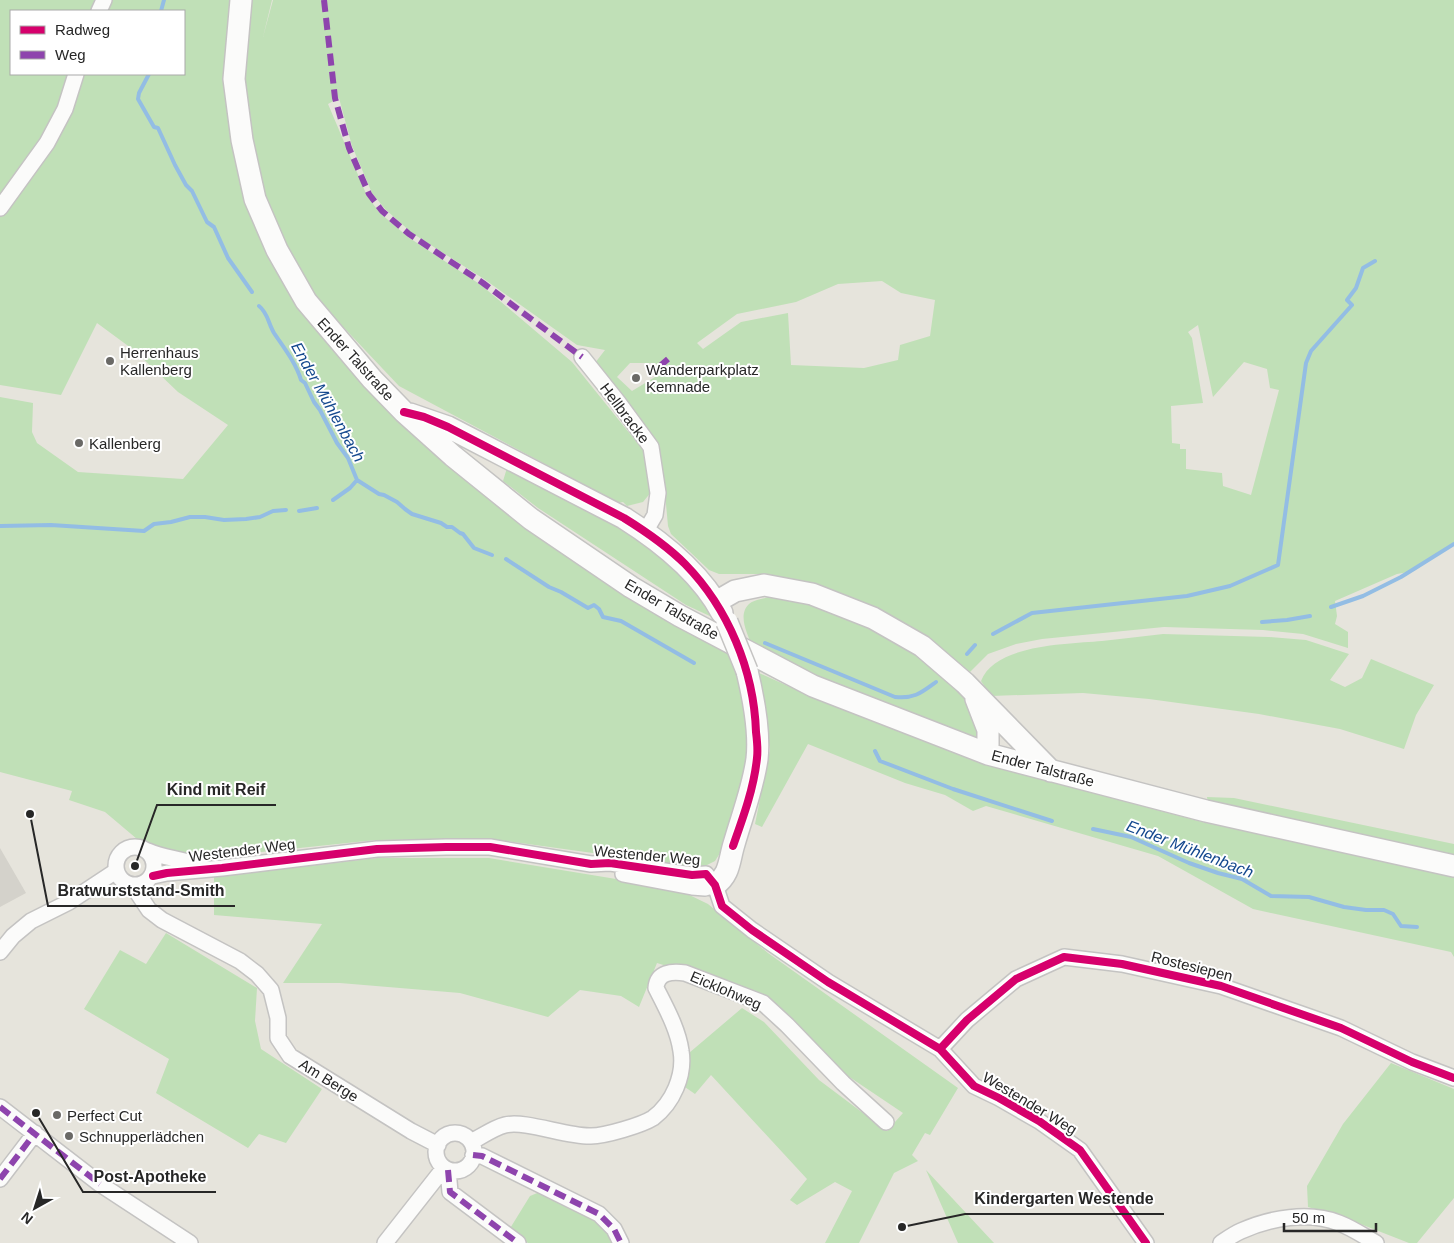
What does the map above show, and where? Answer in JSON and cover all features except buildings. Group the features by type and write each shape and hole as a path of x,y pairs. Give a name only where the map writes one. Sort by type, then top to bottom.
{"main road":[{"name":"Ender Talstraße","path":"241,0 234,79 242,140 255,199 277,250 306,301 372,379 404,412 453,456 531,519 631,587 680,616 813,686 988,754 1206,811 1454,866"},
{"path":"404,412 448,426 624,518 645,532 684,564 716,602 727,622 747,671 754,702 757,758 745,812 733,846 728,870 722,880 711,879"},
{"path":"716,602 735,591 764,585 812,594 873,618 922,646 970,687 1051,772"},
{"path":"970,687 982,711 988,730 988,754"}],"street":[{"path":"0,208 47,143 65,108 76,75"},
{"name":"Hellbracke","path":"582,358 651,447 658,493 655,515 645,532"},
{"name":"Westender Weg","path":"135,880 116,861 118,856 129,848 137,847 159,856 192,863 206,869"},
{"name":"Westender Weg","path":"0,952 13,936 31,921 69,902 135,880 167,873 377,849 490,847 591,864 611,872 661,882 705,888 711,879"},
{"name":"Am Berge","path":"148,851 155,863 135,880 151,899 162,920 240,962 257,974 271,990 278,1018 278,1038 290,1056 405,1127 438,1145"},
{"name":"Westender Weg","path":"711,879 722,906 752,930 821,977 940,1049 974,1086 1039,1121 1080,1150 1146,1243"},
{"name":"Rostesiepen","path":"940,1049 967,1020 1016,979 1064,957 1122,964 1221,986 1341,1028 1412,1062 1454,1078"},
{"name":"Eicklohweg","path":"472,1148 504,1125 518,1124 591,1136 622,1131 652,1118 667,1103 677,1086 682,1070 681,1050 675,1027 656,988 656,981 661,975 672,972 685,973 763,1003 843,1083 886,1122"},
{"path":"0,1107 100,1184 190,1243"},
{"path":"0,1179 35,1133"},
{"path":"472,1148 472,1161 463,1169 457,1171 446,1169 438,1161 436,1154 438,1145 445,1136 459,1134 466,1137 472,1148 482,1156 598,1214 614,1228 621,1243"},
{"path":"385,1243 446,1169"},
{"path":"446,1169 450,1192 518,1243"},
{"path":"1221,1243 1241,1231 1294,1217 1313,1218 1339,1223 1376,1243"}],"green space":[{"path":"0,0 234,0 247,203 363,384 675,622 728,653 737,673 744,702 749,750 740,809 727,842 715,861 701,868 491,839 376,840 222,856 189,856 137,839 105,812 69,800 72,791 0,772 0,397 33,403 32,432 37,443 78,472 183,479 228,425 178,392 135,351 97,323 61,395 0,385"},
{"path":"249,0 272,0 263,37 273,0 1454,0 1454,546 1450,546 1414,571 1397,574 1335,601 1337,616 1335,624 1348,632 1348,648 1303,634 1263,630 1164,627 1042,639 1016,644 988,654 970,672 922,633 835,591 766,574 719,574 709,570 671,534 668,526 665,493 656,445 595,363 605,350 577,345 484,279 412,233 385,209 372,193 352,146 339,98 328,104 367,196 380,213 408,237 481,285 572,362 643,450 652,491 643,502 627,506 623,502 618,503 399,386 313,295 286,245 266,196 250,139 241,78","holes":["882,281 901,293 935,300 930,336 900,345 898,360 864,368 791,365 788,313 741,322 703,349 697,343 737,314 796,302 838,284","1198,325 1213,397 1244,362 1267,369 1270,388 1279,390 1251,495 1223,486 1222,473 1186,469 1186,449 1180,449 1180,444 1172,443 1171,406 1203,403 1192,338 1188,332","630,363 655,363 665,371 632,391 617,377"]},
{"path":"507,468 582,506 653,551 675,569 700,595 708,605 712,617 686,605 538,508 503,481"},
{"path":"768,597 796,598 827,607 912,647 968,698 985,743 816,678 752,646 744,625 744,614 749,604"},
{"path":"1163,634 1306,640 1349,654 1330,680 1345,687 1362,678 1371,659 1434,685 1416,715 1404,749 1340,729 1259,714 1149,699 1083,693 991,696 981,681 989,669 1001,660 1034,648"},
{"path":"759,673 808,695 977,762 1206,823 1454,875 1454,957 1451,952 1253,909 1158,856 986,806 973,811 945,795 905,783 808,744 762,827 755,824 770,750"},
{"path":"1207,797 1234,798 1454,844 1454,857 1208,804"},
{"path":"377,858 489,858 677,889 708,904 768,953 958,1088 930,1135 925,1133 912,1155 918,1161 894,1173 859,1243 825,1243 852,1191 835,1182 797,1205 790,1200 807,1179 711,1075 695,1094 682,1085 689,1065 689,1053 742,1008 764,1022 819,1080 887,1131 903,1113 839,1070 789,1015 748,991 657,963 639,1007 621,996 580,990 548,1017 460,993 340,983 283,983 322,924 214,915 214,877"},
{"path":"166,933 257,988 255,1021 261,1049 322,1089 286,1143 259,1134 248,1148 156,1093 169,1059 84,1009 120,950 146,964"},
{"path":"1391,1063 1454,1089 1454,1198 1417,1243 1409,1243 1345,1218 1308,1207 1307,1186 1343,1124"},
{"path":"926,1170 994,1243 958,1243"},
{"path":"542,1191 604,1224 613,1243 528,1243 509,1230 530,1196"}],"shaded area":[{"path":"0,848 26,893 0,907"}],"waterway":[{"name":"Ender Mühlenbach","path":"161,10 164,0"},
{"name":"Ender Mühlenbach","path":"148,75 138,99 154,127 158,128 175,165 186,185 192,191 207,222 214,227 228,258 252,292"},
{"path":"993,634 1032,613 1187,596 1230,586 1278,565 1306,363 1311,351 1352,305 1347,300 1356,288 1363,268 1375,261"},
{"name":"Ender Mühlenbach","path":"259,306 293,362 301,380 305,383 337,443 348,458 357,480 379,494 397,502 412,514 441,523 447,527 452,527 463,534 474,548 492,555"},
{"path":"333,500 350,488 357,480"},
{"path":"299,511 317,508"},
{"path":"0,526 51,525 144,531 154,524 190,517 224,520 246,519 260,517 273,511 286,510"},
{"path":"1331,607 1363,596 1401,577 1454,544"},
{"name":"Ender Mühlenbach","path":"506,559 549,587 588,608 594,605 599,609 603,617 621,621 694,663"},
{"path":"1262,622 1310,616"},
{"path":"765,643 895,697 907,697 917,694 936,682"},
{"path":"967,654 975,645"},
{"name":"Ender Mühlenbach","path":"875,751 880,761 953,789 1052,821"},
{"name":"Ender Mühlenbach","path":"1093,829 1131,837 1189,863 1242,879 1271,896 1309,897 1344,907 1384,910 1393,914 1401,926 1417,927"}],"marked path":[{"path":"324,0 335,98 349,148 369,194 382,211 409,234 483,283 582,357"},
{"path":"660,366 668,359"},
{"path":"0,1107 100,1184"},
{"path":"0,1179 35,1133"},
{"path":"473,1155 482,1156 599,1214 614,1229 621,1243"},
{"path":"448,1170 450,1192 518,1243"}],"cycle path":[{"path":"404,412 424,417 448,427 624,518 671,551 700,581 714,600 736,641 744,663 754,709 757,748 756,769 748,803 733,846"},
{"path":"153,876 377,849 446,847 490,847 591,864 610,863 692,875 706,874 715,885 722,906 752,930 828,982 940,1049 974,1086 1039,1121 1080,1150 1146,1243"},
{"path":"940,1049 967,1020 1016,979 1064,957 1122,964 1221,986 1341,1028 1412,1062 1454,1078"}],"place":[{"name":"Herrenhaus Kallenberg","path":"110,361"},
{"name":"Wanderparkplatz Kemnade","path":"636,378"},
{"name":"Kallenberg","path":"79,443"},
{"name":"Bratwurststand-Smith","path":"30,814"},
{"name":"Kind mit Reif","path":"135,866"},
{"name":"Post-Apotheke","path":"36,1113"},
{"name":"Perfect Cut","path":"57,1115"},
{"name":"Schnupperlädchen","path":"69,1136"},
{"name":"Kindergarten Westende","path":"902,1227"}]}
